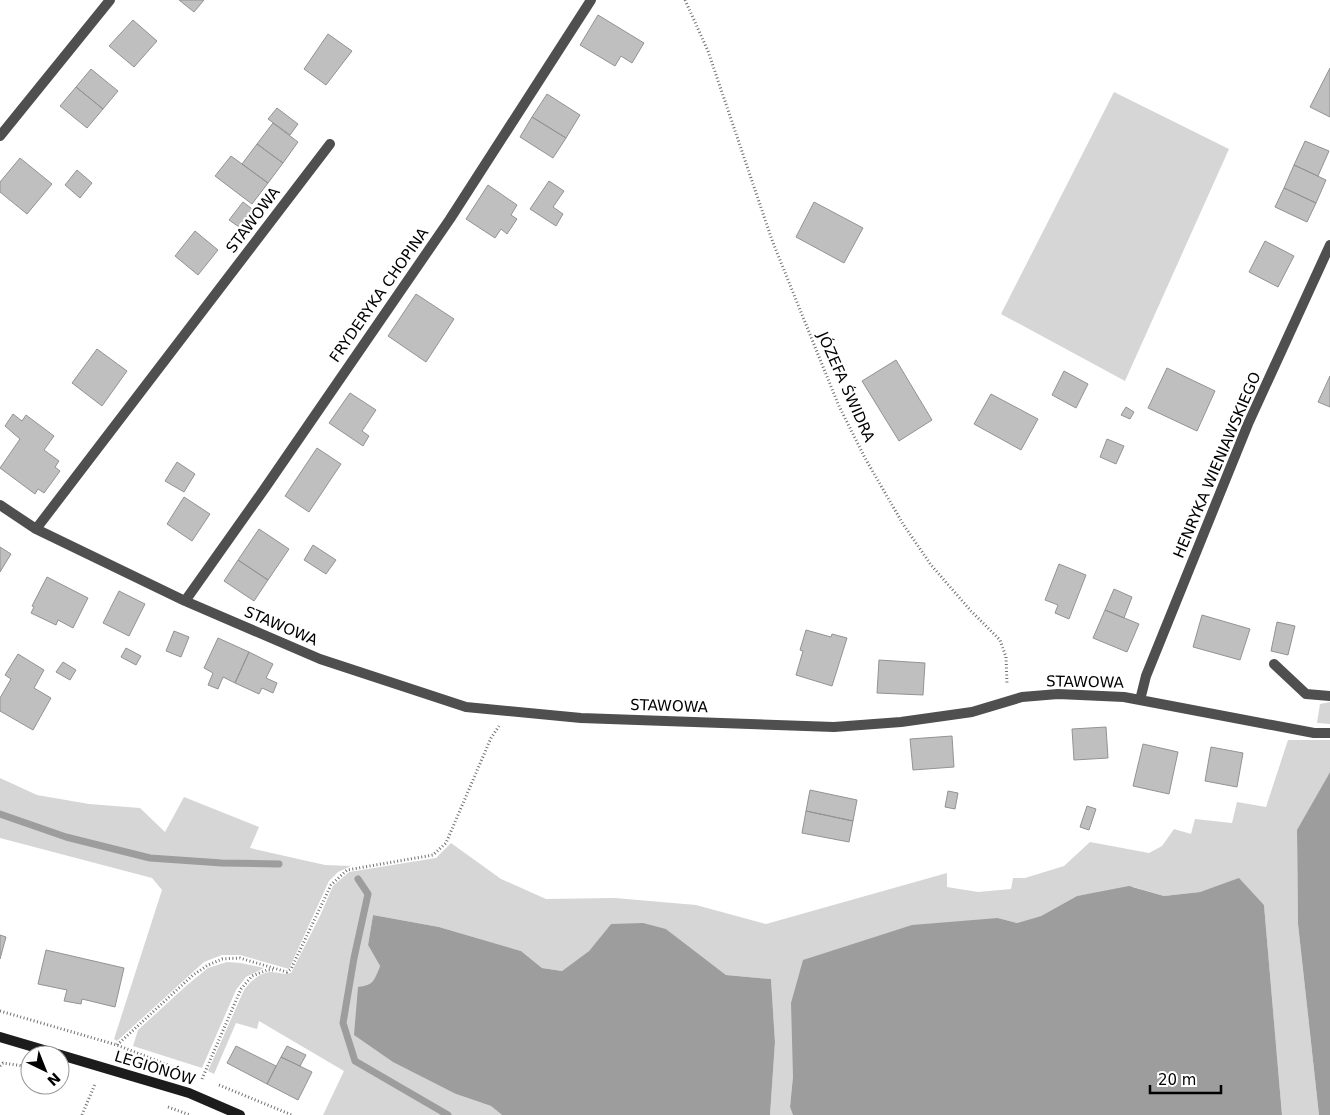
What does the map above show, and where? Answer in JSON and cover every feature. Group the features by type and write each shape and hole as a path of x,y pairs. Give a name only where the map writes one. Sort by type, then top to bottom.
{"street":[{"path":"0,136 110,0"},
{"name":"FRYDERYKA CHOPINA","path":"185,601 450,219 591,0"},
{"name":"STAWOWA","path":"36,529 330,144"},
{"name":"HENRYKA WIENIAWSKIEGO","path":"1140,700 1149,668 1248,424 1330,245"},
{"name":"STAWOWA","path":"0,505 36,529 185,601 320,659 466,707 581,718 834,727 901,722 972,712 1022,697 1058,694 1124,697 1314,733 1330,733"},
{"path":"1274,664 1306,694 1330,696"},
{"name":"LEGIONÓW","path":"0,1038 189,1093 240,1115"}],"path":[{"name":"JÓZEFA ŚWIDRA","path":"685,0 708,51 772,240 833,392 865,458 903,524 931,564 971,611 1000,640 1006,657 1007,702"},
{"path":"117,1045 193,975 208,964 222,959 240,958 286,972 291,969 331,885 347,870 433,855 446,843 491,738 509,711"},
{"path":"0,1010 117,1045 202,1079 241,989 247,980 267,970 277,970"},
{"path":"0,1066 3,1063 20,1066"},
{"path":"211,1082 292,1115"},
{"path":"82,1115 95,1084"}],"shaded area":[{"path":"1114,92 1229,149 1125,381 1001,314"},
{"path":"1330,702 1330,724 1317,723 1320,704"},
{"path":"1288,740 1330,740 1330,772 1297,831 1298,924 1319,1115 1282,1115 1264,905 1239,879 1200,892 1164,896 1134,887 1077,896 1041,916 1017,923 998,918 793,1076 790,1107 793,1115 770,1115 775,1042 771,979 726,975 666,929 611,924 589,951 562,971 542,968 521,951 439,927 373,915 368,945 380,966 375,980 369,986 456,1094 491,1106 502,1115 323,1115 344,1071 259,1021 257,1029 236,1023 214,1074 208,1071 244,990 262,974 270,972 291,973 333,886 349,872 436,858 451,843 501,879 546,899 615,898 696,905 766,924 947,873 947,887 978,892 1011,889 1013,878 1025,878 1064,866 1090,842 1149,853 1162,846 1174,829 1191,834 1195,819 1232,823 1237,802 1266,807"},
{"path":"1330,772 1330,1115 1319,1115 1298,924 1297,830"},
{"path":"0,778 37,795 89,804 140,808 165,832 184,797 259,827 250,848 325,865 351,866 338,872 329,881 289,969 240,955 222,955 204,962 117,1041 114,1039 162,890 152,878 0,838"},
{"path":"1239,878 1264,905 1282,1115 793,1115 790,1107 793,1076 791,1003 803,960 912,925 998,918 1017,923 1041,916 1077,896 1129,886 1164,896 1200,892"},
{"path":"373,915 439,927 521,951 542,968 562,971 589,951 611,924 643,923 666,929 726,975 771,979 775,1042 770,1115 502,1115 491,1106 456,1094 393,1062 354,1035 358,987 373,981 380,966 368,945"},
{"path":"227,962 264,968 246,977 236,990 202,1068 133,1046 138,1030 186,986 208,968"}],"building":[{"path":"179,0 204,0 194,12"},
{"path":"598,15 644,43 632,63 621,56 615,66 580,45"},
{"path":"133,20 157,41 134,67 109,46"},
{"path":"328,34 352,51 326,85 304,69"},
{"path":"1330,68 1330,117 1310,107"},
{"path":"91,69 118,91 103,109 76,87"},
{"path":"76,87 103,109 87,128 60,106"},
{"path":"547,94 580,115 566,138 532,117"},
{"path":"277,108 298,124 290,135 268,119"},
{"path":"532,117 566,138 553,158 520,137"},
{"path":"273,123 298,142 283,163 257,144"},
{"path":"1305,141 1329,151 1318,176 1294,165"},
{"path":"257,144 283,163 268,183 242,164"},
{"path":"231,156 268,183 252,204 215,176"},
{"path":"20,158 52,184 27,214 0,192 0,182"},
{"path":"1294,165 1326,180 1316,203 1284,188"},
{"path":"77,170 92,183 80,198 65,185"},
{"path":"549,181 564,191 553,207 563,214 556,226 530,209"},
{"path":"488,185 517,205 511,215 517,219 507,234 501,229 495,238 466,219"},
{"path":"1284,188 1316,203 1307,222 1275,207"},
{"path":"243,202 256,212 242,229 229,220"},
{"path":"814,202 863,228 844,263 796,237"},
{"path":"195,231 218,250 198,275 175,256"},
{"path":"1265,241 1294,256 1278,287 1249,272"},
{"path":"416,294 454,319 426,362 388,336"},
{"path":"97,349 127,371 102,406 72,383"},
{"path":"896,360 932,420 899,441 862,381"},
{"path":"1167,368 1215,391 1197,431 1148,408"},
{"path":"1064,371 1088,384 1076,408 1052,395"},
{"path":"1330,376 1330,407 1318,402"},
{"path":"350,393 376,410 362,431 369,436 363,446 329,423"},
{"path":"991,394 1038,419 1021,450 974,424"},
{"path":"1126,407 1134,412 1130,419 1121,415"},
{"path":"13,414 22,421 26,415 54,436 44,450 59,461 55,467 60,471 44,493 38,489 35,494 0,468 20,439 5,426"},
{"path":"1107,439 1124,446 1116,464 1100,457"},
{"path":"317,448 341,464 309,512 285,496"},
{"path":"177,462 195,474 184,492 165,481"},
{"path":"184,497 210,514 192,541 167,524"},
{"path":"259,529 289,549 268,580 238,560"},
{"path":"313,545 336,560 326,574 304,560"},
{"path":"0,547 11,554 0,572"},
{"path":"238,560 268,580 254,601 224,581"},
{"path":"1059,564 1086,575 1069,619 1055,613 1058,605 1045,600"},
{"path":"47,577 88,598 73,628 58,620 56,625 31,613 34,607 32,606"},
{"path":"1114,589 1132,597 1124,618 1105,610"},
{"path":"119,591 145,604 129,636 103,623"},
{"path":"1105,610 1139,624 1127,652 1093,638"},
{"path":"1202,615 1250,629 1240,660 1193,647"},
{"path":"1277,622 1295,626 1288,655 1271,651"},
{"path":"806,630 831,637 832,634 847,638 832,686 796,675 803,651 800,650"},
{"path":"174,631 189,637 181,657 166,651"},
{"path":"218,638 249,652 235,683 223,677 218,689 208,685 213,673 204,668"},
{"path":"126,648 141,656 136,665 121,657"},
{"path":"249,652 273,664 266,678 277,683 273,693 262,688 259,694 235,683"},
{"path":"18,654 44,670 34,688 51,698 33,730 0,711 0,698 11,679 5,675"},
{"path":"879,660 925,663 923,695 877,693"},
{"path":"63,662 76,670 70,680 56,672"},
{"path":"1106,727 1108,758 1074,760 1072,729"},
{"path":"952,736 954,767 913,770 910,739"},
{"path":"1143,744 1178,752 1169,794 1133,786"},
{"path":"1211,747 1243,753 1237,787 1205,781"},
{"path":"810,790 857,800 853,821 806,811"},
{"path":"948,791 958,793 955,809 945,807"},
{"path":"1087,806 1096,809 1089,830 1080,827"},
{"path":"806,811 853,821 849,842 802,833"},
{"path":"0,935 6,937 0,959"},
{"path":"46,950 124,968 115,1007 82,999 81,1004 64,1001 67,990 38,984"},
{"path":"236,1046 276,1066 267,1084 227,1063"},
{"path":"287,1046 306,1055 300,1066 281,1057"},
{"path":"281,1057 312,1072 298,1100 267,1084"}],"waterway":[{"path":"0,814 66,837 150,858 222,863 279,864"},
{"path":"358,879 368,894 354,958 343,1023 355,1061 448,1115"}]}
